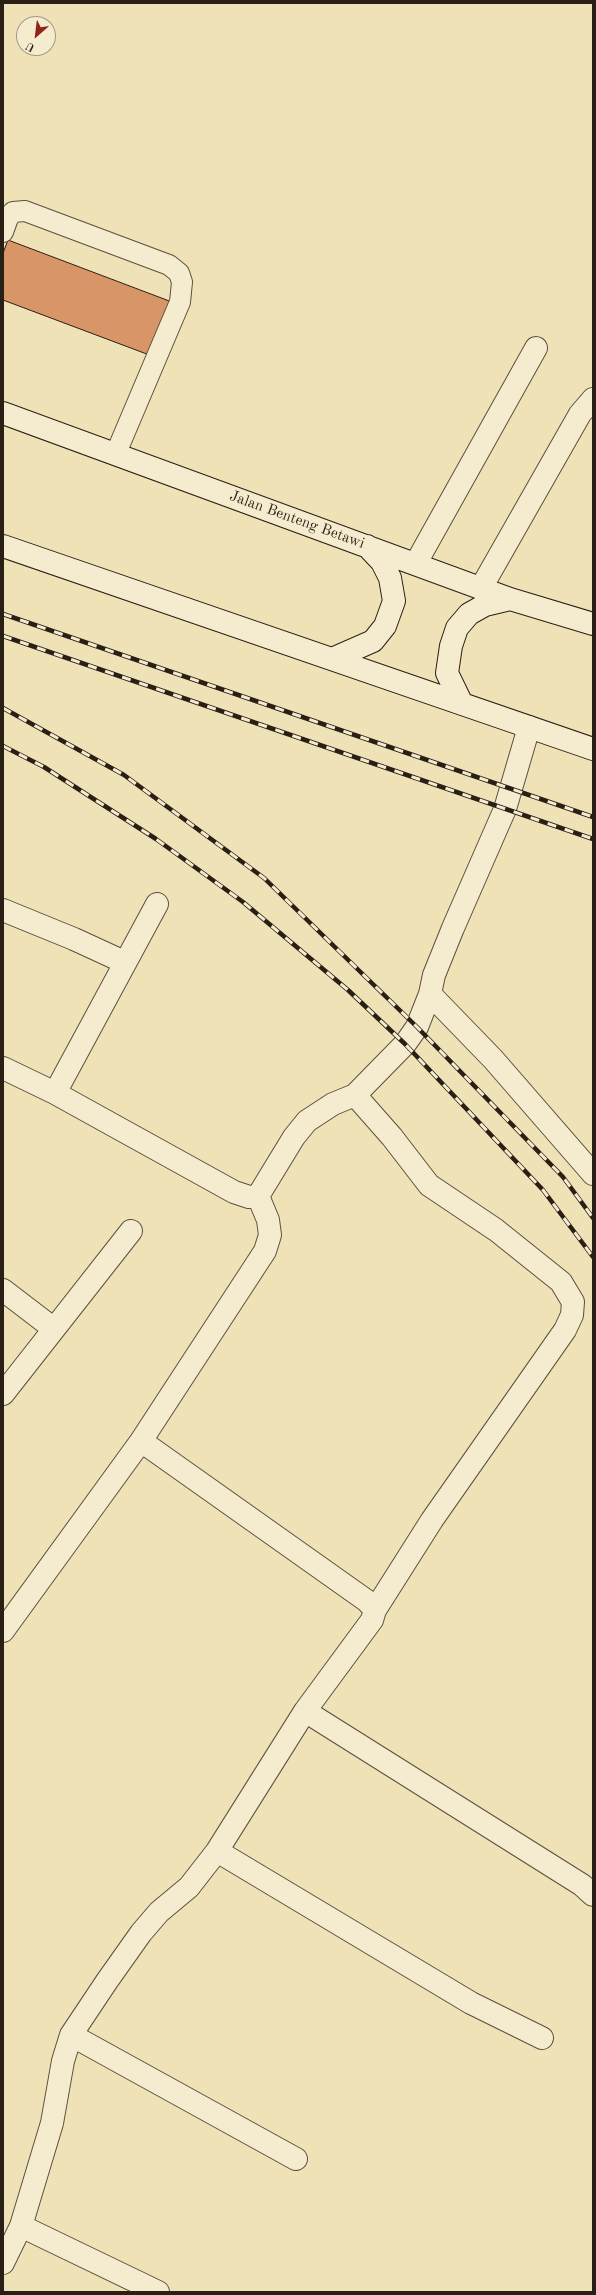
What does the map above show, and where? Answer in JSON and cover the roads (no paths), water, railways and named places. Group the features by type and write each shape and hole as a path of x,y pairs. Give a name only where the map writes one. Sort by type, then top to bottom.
{"street":[{"path":"416,564 536,348"},
{"path":"481,588 580,414 593,399"},
{"name":"Jalan Benteng Betawi","path":"3,413 116,453 510,599 593,624"},
{"path":"3,546 593,749"},
{"path":"332,659 373,641 385,626 394,601 390,578 382,562 367,546"},
{"path":"462,704 447,673 451,646 457,628 469,614 485,605 510,599"},
{"path":"258,1196 294,1137 307,1121 317,1113 355,1094 405,1044 417,1027 430,994 434,975 505,809 529,727"},
{"path":"55,1094 124,962 157,904"},
{"path":"3,910 30,920 124,962"},
{"path":"430,994 493,1059 593,1174"},
{"path":"3,1068 55,1094 234,1192 249,1197 258,1196"},
{"path":"3,2263 21,2226 52,2123 63,2061 71,2035 141,1933 159,1912 189,1887 217,1851 305,1712 372,1620 375,1610 432,1520 564,1330 572,1315 573,1302 561,1282 496,1230 429,1185 392,1137 355,1094"},
{"path":"3,1631 141,1440 265,1251 270,1235 268,1220 258,1196"},
{"path":"3,1394 131,1231"},
{"path":"3,1290 54,1329"},
{"path":"141,1440 367,1601 375,1610"},
{"path":"305,1712 582,1885 593,1894"},
{"path":"217,1851 471,2003 542,2038"},
{"path":"71,2035 296,2160"},
{"path":"21,2226 158,2292"}],"lane":[{"path":"3,232 8,218 13,212 25,211 169,265 179,273 182,282 180,302 116,453"}],"railway":[{"path":"3,614 593,817"},
{"path":"3,636 593,839"},
{"path":"3,708 124,775 264,878 417,1027 563,1177 593,1218"},
{"path":"3,746 44,767 156,839 243,902 348,990 405,1044 543,1190 593,1257"}]}
